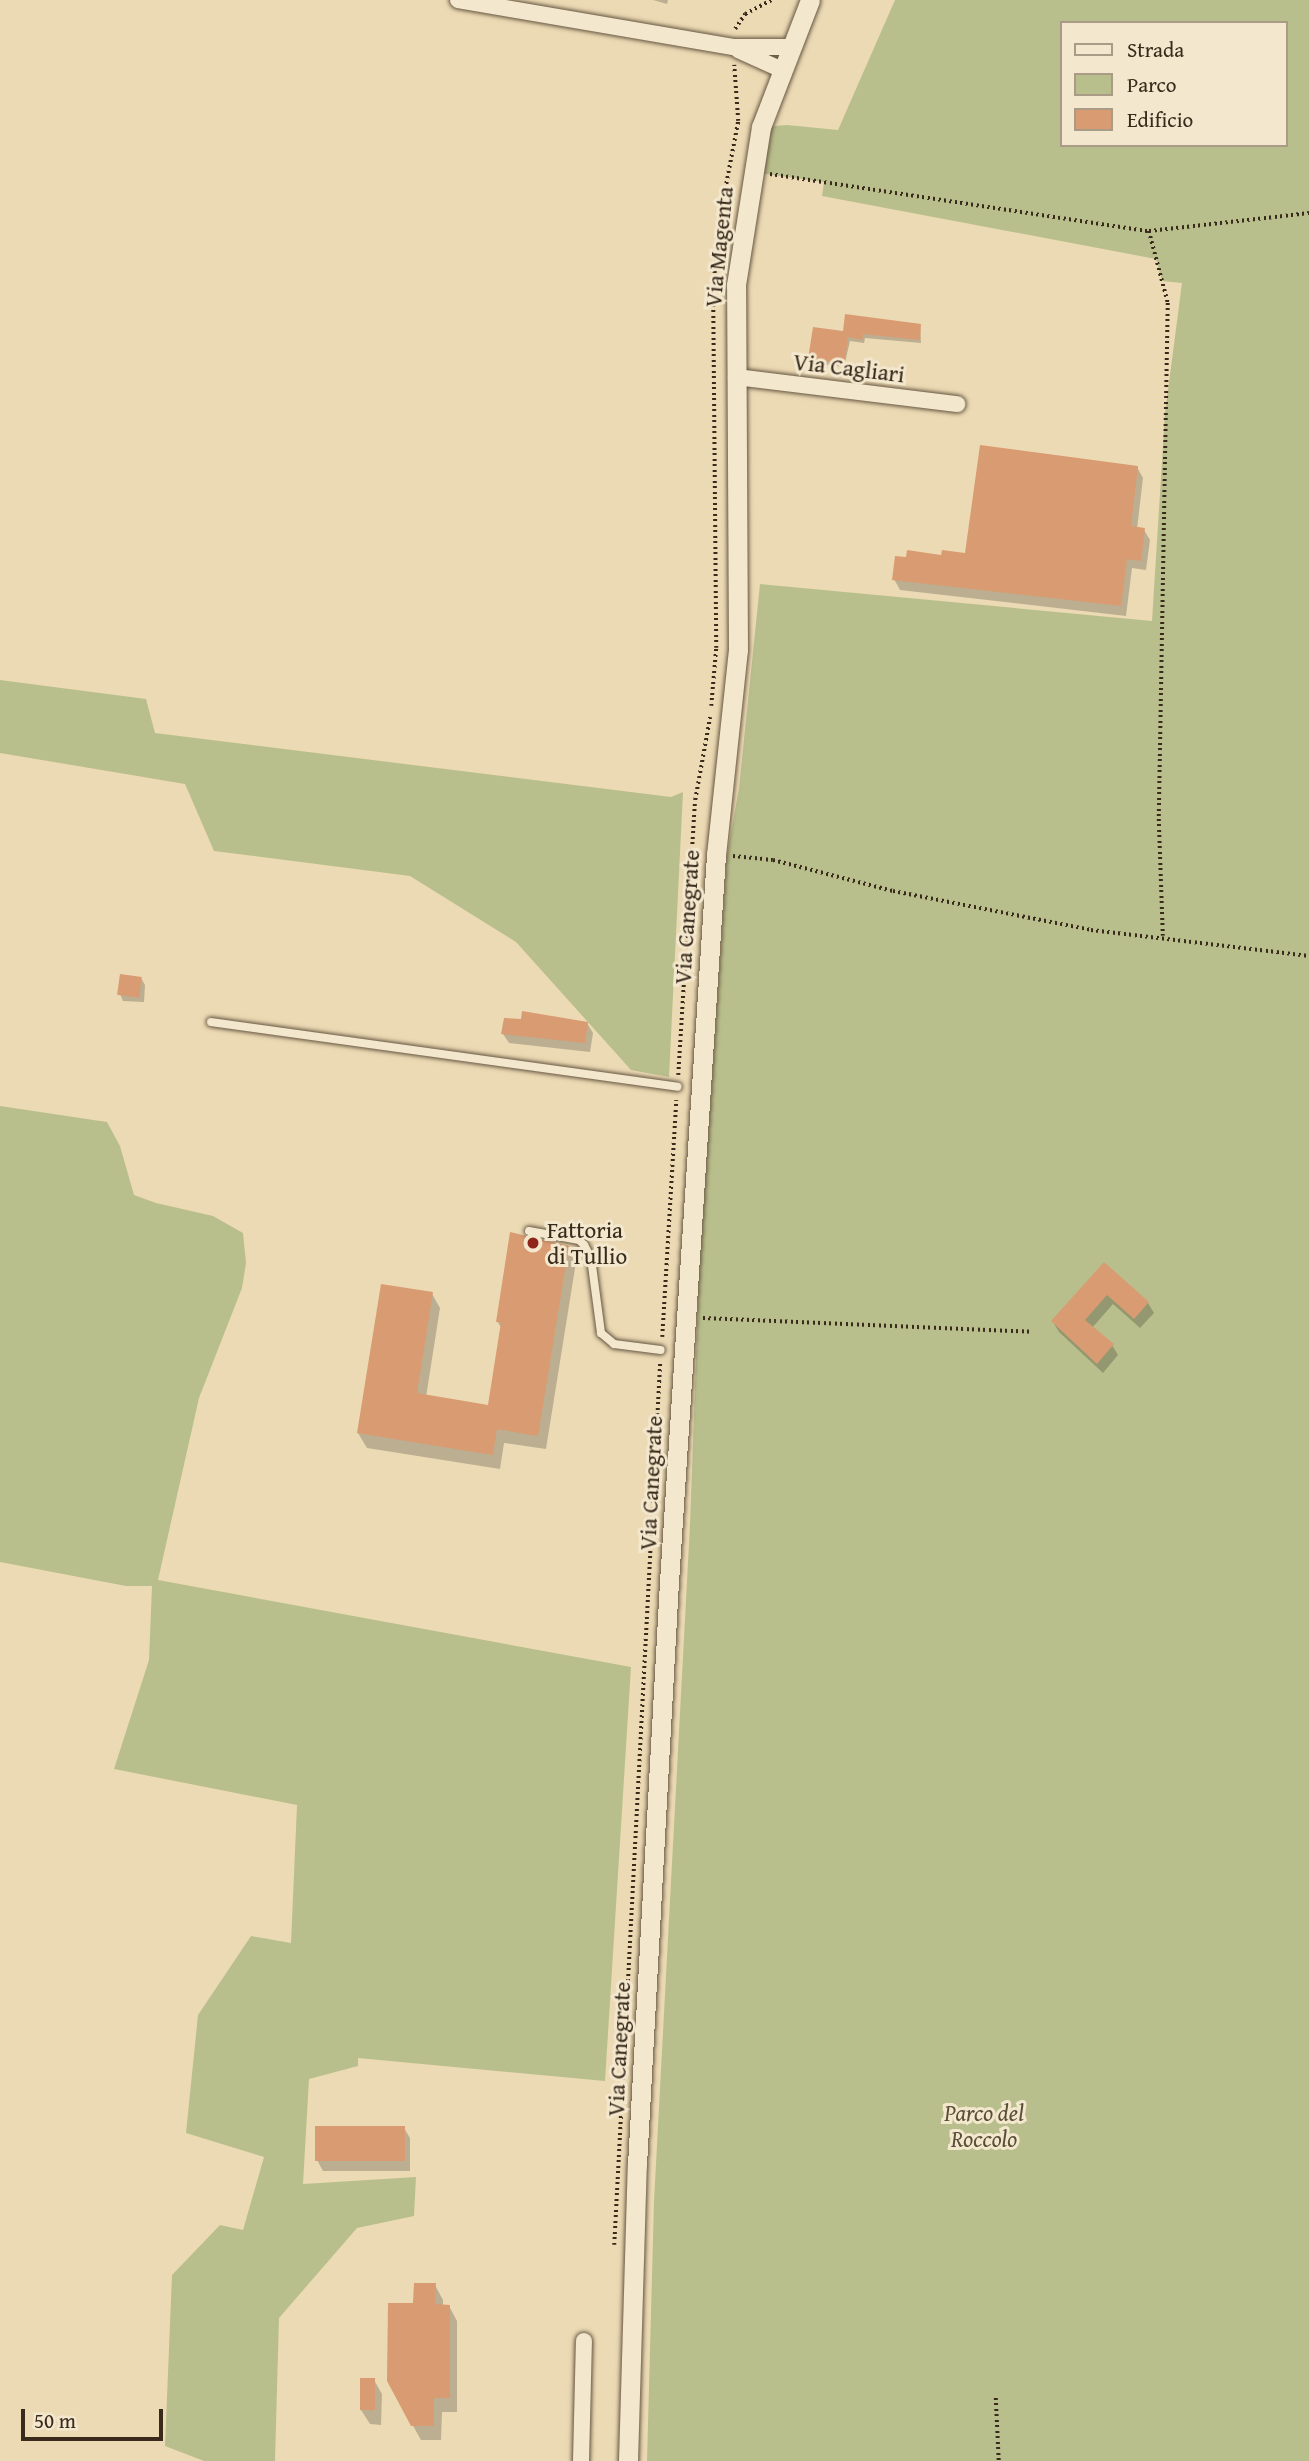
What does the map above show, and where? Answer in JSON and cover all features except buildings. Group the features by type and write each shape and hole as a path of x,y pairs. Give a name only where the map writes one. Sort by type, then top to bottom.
{"street":[{"path":"458,0 733,47 791,47"},
{"name":"Via Magenta","path":"737,508 736,285 752,172 761,127 810,0"},
{"path":"733,47 782,70"},
{"name":"Via Cagliari","path":"736,377 957,404"},
{"name":"Via Canegrate","path":"628,2461 637,2165 686,1318 716,855 738,650 737,508"},
{"path":"581,2461 584,2341"}],"lane":[{"path":"211,1022 677,1087"},
{"path":"529,1231 579,1240 584,1245 591,1258 601,1333 614,1344 661,1350"}],"path":[{"path":"613,2253 661,1350 695,800 710,714 716,648 713,284 723,200 738,121 733,47 735,26 740,19 771,0"},
{"path":"752,172 1149,231 1309,213"},
{"path":"1149,231 1168,303 1159,819 1163,936"},
{"path":"716,855 773,860 893,891 1091,930 1163,936 1239,949 1309,956"},
{"path":"686,1318 873,1323 1033,1332"},
{"path":"996,2398 999,2461"}],"green space":[{"name":"Parco del Roccolo","path":"895,0 1309,0 1309,2461 647,2461 654,2201 690,1525 699,1276 727,856 739,788 760,584 1152,621 1165,413 1182,283 1162,281 1156,259 822,196 824,182 752,172 761,127 787,125 838,130"},
{"path":"0,680 146,699 155,733 671,797 683,792 669,1077 631,1070 516,942 410,876 214,851 185,784 0,753"},
{"path":"0,1106 107,1122 120,1146 134,1195 213,1216 243,1233 246,1263 242,1288 199,1398 158,1580 631,1667 605,2081 358,2058 358,2066 309,2079 303,2184 416,2177 414,2216 357,2228 279,2318 275,2461 204,2461 165,2446 172,2275 220,2225 243,2230 264,2157 186,2133 198,2015 251,1936 291,1943 297,1805 114,1769 149,1660 152,1586 126,1586 0,1562"}],"place":[{"name":"Fattoria di Tullio","path":"533,1243"}]}
